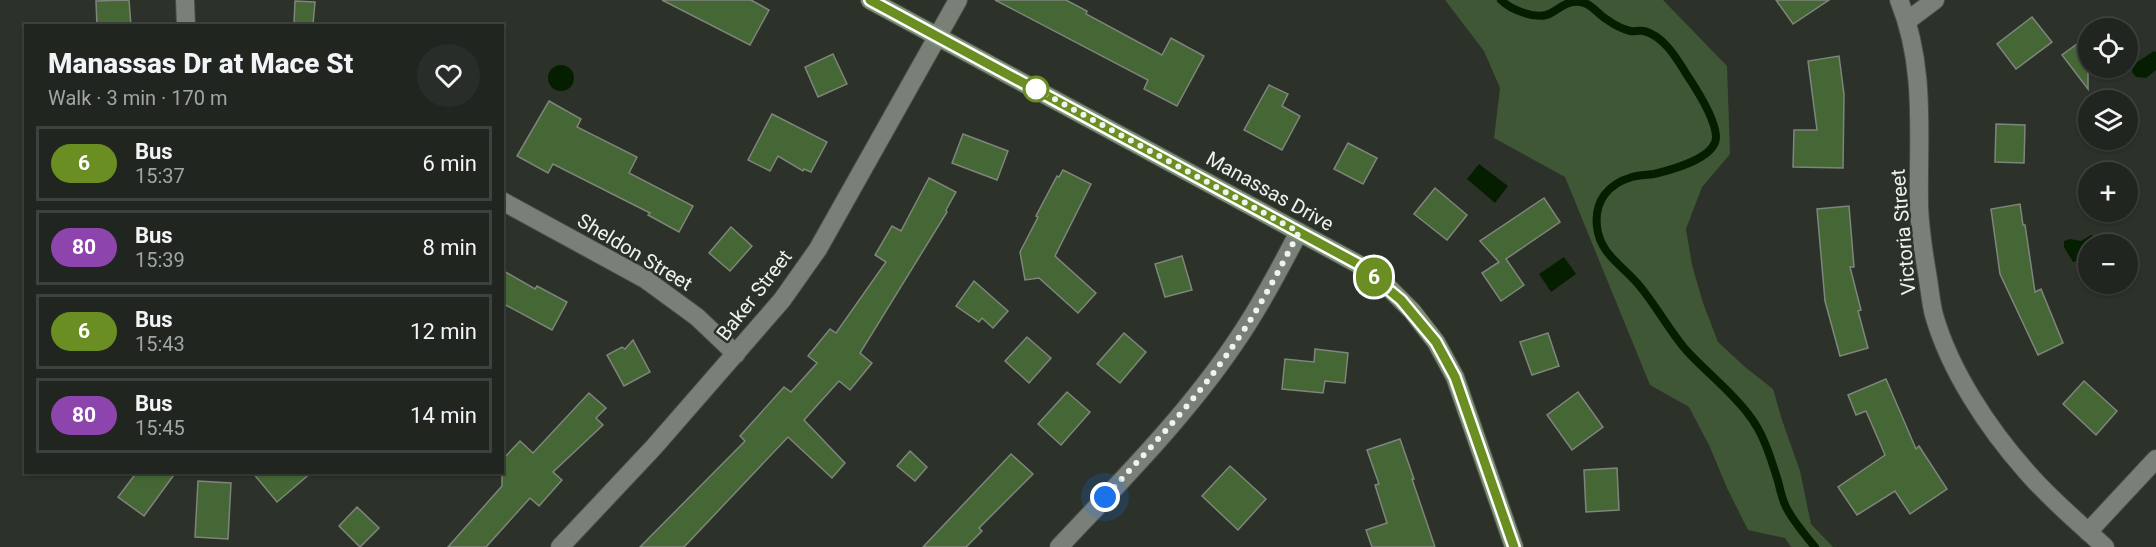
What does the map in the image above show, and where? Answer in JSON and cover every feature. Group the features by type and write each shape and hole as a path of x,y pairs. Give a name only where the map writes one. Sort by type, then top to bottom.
{"main road":[{"name":"Manassas Drive","path":"870,0 1358,264 1389,288 1412,311 1436,342 1455,377 1514,547"}],"street":[{"path":"184,0 186,24"},
{"name":"Baker Street","path":"560,547 654,447 782,300 818,249 958,0"},
{"name":"Victoria Street","path":"1899,0 1916,56 1920,108 1919,205 1934,315 1949,353 1973,399 2001,441 2028,473 2105,547"},
{"path":"1907,21 1935,0"},
{"name":"Sheldon Street","path":"504,202 645,279 697,317 736,354"},
{"path":"1059,547 1193,400 1236,342 1269,289 1299,232"},
{"path":"2088,532 2156,459"}],"shaded area":[{"path":"1445,0 1663,0 1727,66 1730,154 1702,187 1686,229 1692,265 1718,342 1773,389 1800,471 1811,524 1833,547 1791,547 1785,538 1748,530 1689,407 1650,385 1565,177 1494,138 1500,88 1484,51"},
{"path":"2154,51 2156,52 2156,70 2146,78 2138,77 2138,62"},
{"path":"561,65 570,69 574,78 570,87 561,91 552,87 548,78 552,69"},
{"path":"1479,164 1508,186 1495,203 1467,179"},
{"path":"2078,240 2078,261 2073,262 2064,247 2064,241"},
{"path":"1564,257 1576,274 1551,292 1539,274"}],"building":[{"path":"129,0 131,24 97,24 96,1"},
{"path":"662,0 751,0 769,10 750,45"},
{"path":"995,0 1066,0 1087,11 1086,14 1162,55 1171,38 1204,56 1177,106 1144,89 1148,80"},
{"path":"1776,0 1829,0 1793,24"},
{"path":"295,1 315,2 313,24 294,23"},
{"path":"2032,17 2052,42 2016,69 1997,44"},
{"path":"2078,43 2078,76 2062,55"},
{"path":"833,54 847,84 818,97 805,67"},
{"path":"1839,56 1844,94 1843,168 1793,167 1794,130 1817,130 1808,61"},
{"path":"2080,78 2088,78 2088,89"},
{"path":"1269,85 1288,94 1282,106 1300,116 1282,150 1244,130"},
{"path":"549,101 581,119 577,127 637,157 629,173 693,206 679,232 648,215 650,213 553,164 548,173 517,156"},
{"path":"772,114 827,142 811,172 804,169 803,171 778,156 770,171 748,160"},
{"path":"1996,124 2025,125 2024,163 1995,162"},
{"path":"963,134 1008,151 997,180 952,163"},
{"path":"1348,143 1377,158 1363,184 1334,169"},
{"path":"1063,170 1091,184 1055,256 1096,293 1078,313 1039,278 1025,280 1020,252 1038,217 1036,216 1057,176 1059,177"},
{"path":"929,178 956,192 947,212 860,353 872,363 850,390 839,381 804,420 845,463 832,478 788,437 684,547 640,547 745,441 740,436 784,387 791,392 817,363 808,356 830,329 836,333 886,262 875,255 892,226 901,231"},
{"path":"1435,188 1467,215 1447,240 1414,214"},
{"path":"1544,198 1560,222 1506,259 1524,285 1501,301 1482,273 1499,262 1480,241"},
{"path":"2020,204 2035,292 2041,289 2063,343 2038,355 2000,274 1991,209"},
{"path":"1849,206 1854,267 1850,267 1868,348 1840,356 1825,301 1817,209"},
{"path":"731,227 752,246 730,271 709,253"},
{"path":"1182,256 1192,290 1165,297 1155,264"},
{"path":"504,271 535,289 537,286 567,302 552,330 504,304"},
{"path":"974,281 1008,311 993,328 982,318 979,322 956,306"},
{"path":"1124,333 1146,352 1120,383 1097,364"},
{"path":"1548,333 1559,366 1532,375 1520,342"},
{"path":"1027,337 1051,358 1029,383 1005,361"},
{"path":"633,340 650,372 624,386 607,355 622,347 625,349"},
{"path":"1315,349 1348,353 1345,383 1325,381 1323,393 1282,389 1285,359 1314,362"},
{"path":"1886,379 1916,449 1919,446 1947,489 1910,514 1895,491 1857,515 1838,487 1885,455 1866,411 1856,415 1848,395"},
{"path":"2084,381 2117,411 2096,435 2063,404"},
{"path":"1067,392 1090,412 1061,445 1038,424"},
{"path":"1578,392 1603,427 1572,450 1547,415"},
{"path":"589,393 606,408 596,418 603,425 553,472 562,480 539,506 530,498 486,547 448,547 502,486 504,458 520,441 533,453"},
{"path":"1400,439 1435,547 1372,547 1366,530 1387,523 1375,485 1379,484 1367,450"},
{"path":"910,451 927,467 915,481 897,466"},
{"path":"1011,454 1033,474 979,528 982,531 966,547 923,547"},
{"path":"1230,466 1266,499 1238,530 1202,496"},
{"path":"1617,468 1619,510 1586,512 1584,470"},
{"path":"135,474 175,474 144,516 118,497"},
{"path":"254,474 310,474 277,502"},
{"path":"198,481 231,483 228,539 195,537"},
{"path":"357,507 379,528 360,547 339,526"}],"waterway":[{"path":"1501,0 1518,11 1539,16 1551,13 1572,2 1584,3 1621,28 1651,34 1669,49 1700,96 1715,129 1714,144 1709,151 1681,166 1654,174 1632,177 1616,184 1600,202 1597,218 1599,236 1607,252 1632,277 1686,350 1742,406 1754,422 1766,447 1786,507 1815,547"}],"bus line":[{"name":"6","path":"870,0 1358,264 1389,288 1412,311 1436,342 1455,377 1514,547"}],"route":[{"path":"1036,89 1299,232 1269,289 1236,342 1193,400 1105,497"}]}
